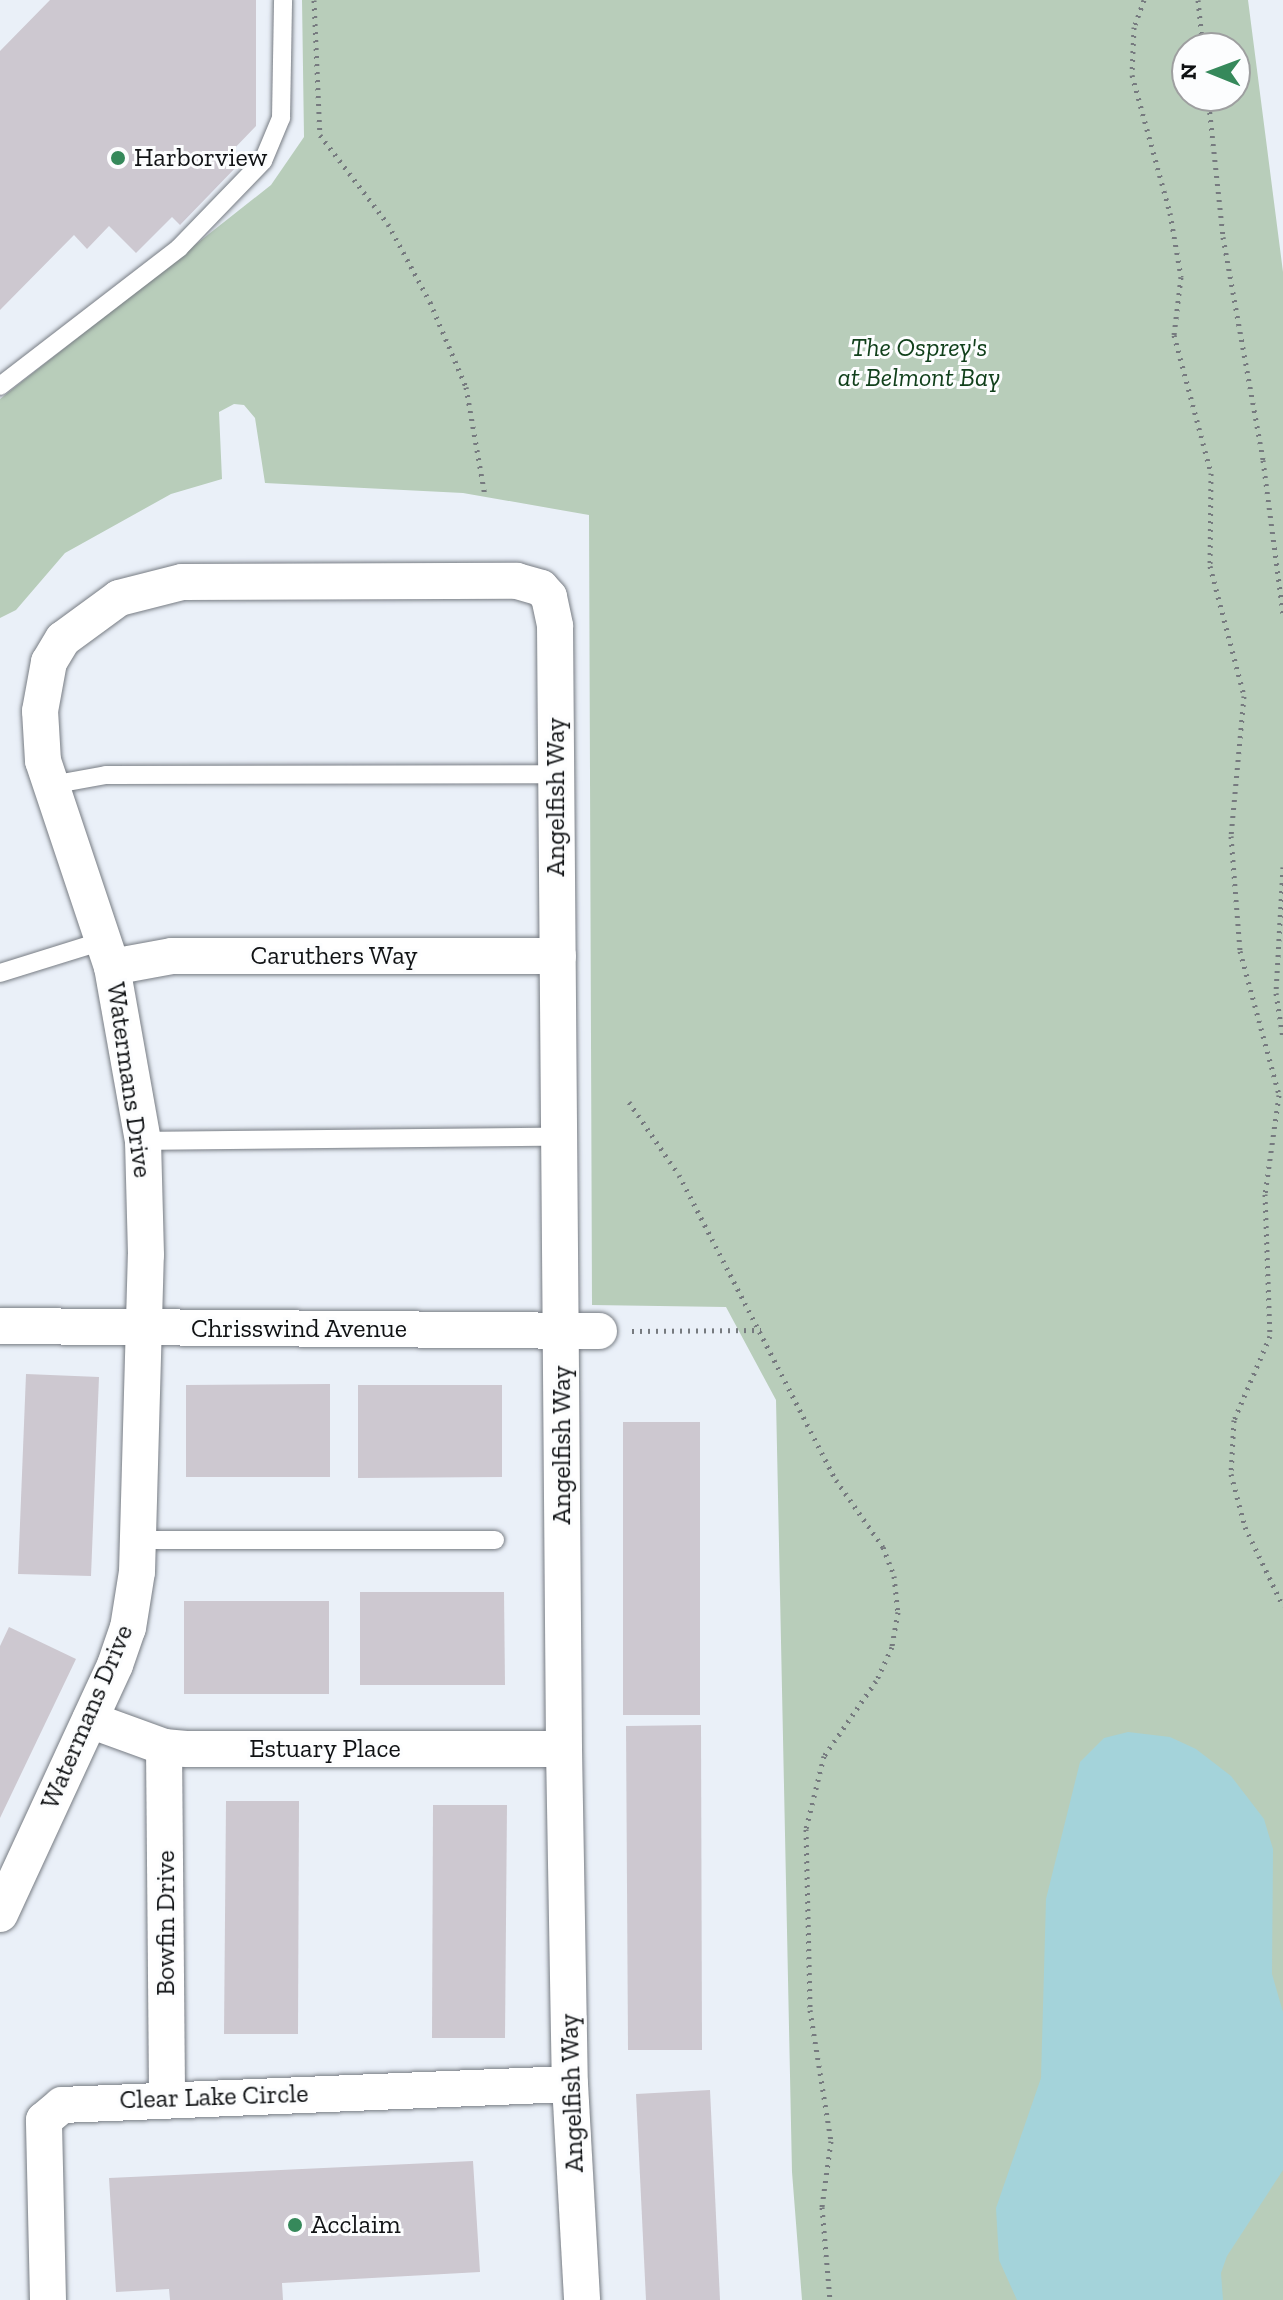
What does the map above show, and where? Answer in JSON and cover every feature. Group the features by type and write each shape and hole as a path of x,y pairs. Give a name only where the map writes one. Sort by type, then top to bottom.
{"street":[{"name":"Watermans Drive","path":"0,1914 90,1720 128,1628 138,1540 144,1328 143,1141 108,954 51,785 40,737 49,662 63,639 119,598 182,582 270,578 517,581 546,591"},
{"name":"Angelfish Way","path":"546,591 555,626 564,1749 570,2084 582,2300"},
{"name":"Caruthers Way","path":"108,954 558,956"},
{"name":"Chrisswind Avenue","path":"0,1326 599,1331"},
{"name":"Estuary Place","path":"90,1720 164,1747 564,1749"},
{"name":"Bowfin Drive","path":"164,1747 167,2099"},
{"name":"Clear Lake Circle","path":"48,2300 44,2120 62,2105 570,2084"}],"lane":[{"path":"0,386 179,248 263,161 281,118 283,0"},
{"path":"51,785 106,775 556,774"},
{"path":"0,973 108,954"},
{"path":"143,1141 559,1137"},
{"path":"138,1540 495,1540"}],"path":[{"path":"314,0 320,135 388,224 430,302 466,387 485,496"},
{"path":"1144,0 1134,27 1132,75 1170,213 1181,277 1174,335 1211,473 1210,566 1244,696 1231,836 1240,951 1279,1095 1265,1194 1270,1336 1234,1420 1231,1474 1245,1527 1283,1606"},
{"path":"1198,0 1201,32"},
{"path":"1210,112 1223,237 1263,460 1283,614"},
{"path":"1283,867 1276,993 1283,1038"},
{"path":"629,1102 679,1175 836,1480 883,1547 898,1596 892,1647 876,1681 824,1756 806,1829 810,2010 831,2141 822,2207 830,2300"},
{"path":"599,1331 761,1330"}],"green space":[{"name":"The Osprey's at Belmont Bay","path":"302,0 1248,0 1283,272 1283,2300 802,2300 792,2172 776,1400 726,1307 592,1305 589,515 463,493 265,483 255,418 244,405 234,404 219,412 222,479 171,494 65,553 16,610 0,618 0,399 271,185 304,137"}],"water":[{"path":"1128,1732 1170,1737 1196,1749 1231,1776 1264,1819 1273,1849 1272,1974 1283,2012 1283,2170 1227,2256 1221,2273 1223,2300 1017,2300 999,2260 996,2208 1041,2078 1046,1899 1080,1762 1104,1738"}],"building":[{"name":"Harborview","path":"50,0 256,0 256,126 230,153 240,163 180,225 172,217 136,253 109,226 87,249 74,235 0,310 0,51"},
{"path":"26,1374 99,1377 91,1576 18,1574"},
{"path":"330,1384 330,1477 186,1477 186,1385"},
{"path":"358,1385 502,1385 502,1477 358,1478"},
{"path":"623,1422 700,1422 700,1715 623,1715"},
{"path":"360,1592 504,1592 505,1685 360,1685"},
{"path":"184,1601 329,1601 329,1694 184,1694"},
{"path":"9,1627 76,1659 0,1818 0,1646"},
{"path":"701,1725 702,2050 628,2050 626,1726"},
{"path":"226,1801 299,1801 298,2034 224,2034"},
{"path":"433,1805 507,1805 505,2038 432,2038"},
{"path":"710,2090 720,2300 646,2300 636,2094"},
{"name":"Acclaim","path":"473,2161 480,2272 282,2283 283,2300 170,2300 169,2289 116,2292 109,2178"}],"place":[{"name":"Harborview","path":"118,158"},
{"name":"Acclaim","path":"295,2225"}]}
